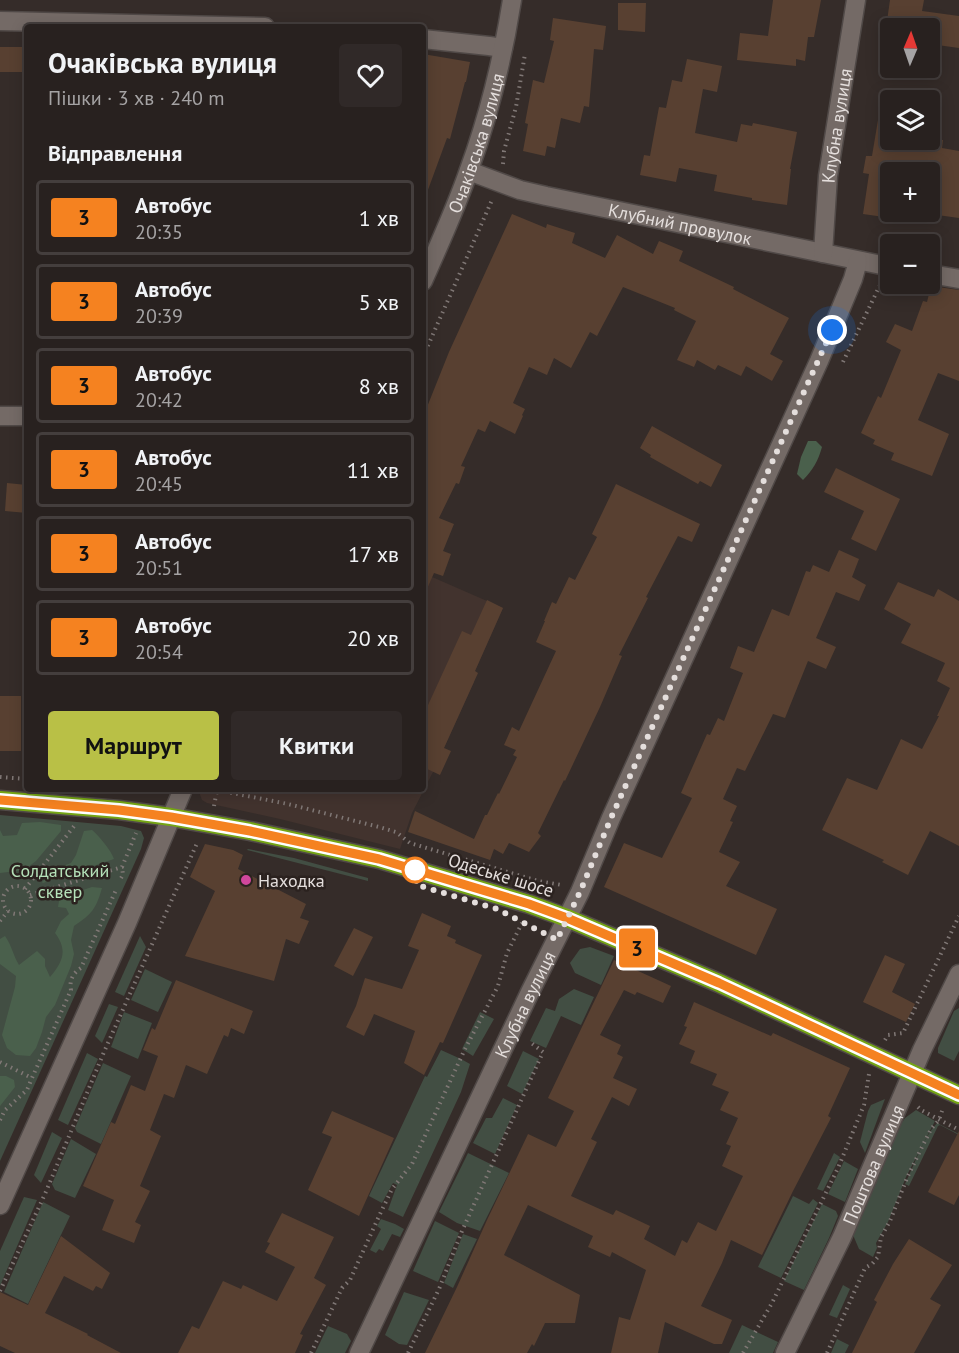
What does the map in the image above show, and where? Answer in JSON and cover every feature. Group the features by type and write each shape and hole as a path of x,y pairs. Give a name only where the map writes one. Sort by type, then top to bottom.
{"highway":[{"name":"Одеське шосе","path":"0,800 119,810 260,833 379,859 529,904 719,983 955,1093"}],"street":[{"name":"Очаківська вулиця","path":"426,274 469,171 487,112 512,0"},
{"name":"Клубна вулиця","path":"823,253 828,176 856,0"},
{"path":"0,21 132,24"},
{"path":"426,39 503,48"},
{"name":"Клубний провулок","path":"469,171 520,190 546,196 880,265"},
{"name":"Клубна вулиця","path":"359,1353 580,892 645,742 819,362 853,279 858,261"},
{"path":"940,276 959,279"},
{"path":"0,416 24,416"},
{"path":"0,1205 127,923 182,792"},
{"name":"Поштова вулиця","path":"785,1353 842,1237 912,1072 959,974"}],"path":[{"path":"0,777 24,779"},
{"path":"25,889 77,822"},
{"path":"0,1120 4,1110 27,1090 71,990 70,983 75,972 81,968 123,875 122,867 136,833"},
{"path":"0,1291 45,1194 104,1052 200,835"},
{"path":"30,895 122,867"},
{"path":"18,886 25,889 30,895 31,903 25,912 14,914 8,911 2,904 5,893 11,887 18,886"},
{"path":"0,921 8,911"},
{"path":"743,1353 772,1303 838,1168 864,1105 868,1075 876,1056 888,1035 903,1033 959,916"},
{"path":"514,918 557,940"},
{"path":"311,1353 342,1288 350,1280 392,1189 412,1164 461,1056 498,986 507,953 522,922"},
{"path":"408,1353 543,1052 528,1040"},
{"path":"0,1062 32,1078"},
{"path":"826,1353 865,1268 878,1257 881,1237 891,1221 921,1149 931,1129 955,1093"}],"shaded area":[{"path":"426,574 503,608 471,680 474,682 426,786"},
{"path":"199,792 423,792 412,813 400,849 202,800"}],"green space":[{"path":"808,441 816,441 822,447 815,465 803,480 797,474"},
{"name":"Солдатський сквер","path":"0,815 121,826 141,831 144,838 0,1161"},
{"path":"40,822 61,825 61,831 36,861 24,870 0,873 0,830 3,836 17,835 22,823"},
{"path":"92,830 114,859 43,883 55,869 71,863 84,831"},
{"path":"247,850 294,858 368,878 368,881"},
{"path":"92,887 102,888 100,895 92,910 74,926 71,940 74,954 71,966 55,1005 46,1017 36,1048 30,1056 16,1055 7,1048 2,1035 16,976 0,964 0,939 5,936 19,965 37,951 45,959 45,966 50,977 61,961 63,950 55,933 61,921 69,914 66,908 58,907 59,901 65,896"},
{"path":"140,936 146,947 124,996 115,992"},
{"path":"590,947 614,956 601,985 575,973 570,963 580,949"},
{"path":"145,969 172,982 158,1012 131,1000"},
{"path":"574,989 594,997 581,1025 561,1016 546,1048 530,1041 546,1008 555,1011 559,999"},
{"path":"109,1004 118,1007 102,1043 95,1036"},
{"path":"959,1008 959,1051 954,1061 938,1053 938,1048 954,1011"},
{"path":"124,1012 152,1023 138,1059 111,1047"},
{"path":"480,1012 494,1019 473,1056 462,1049"},
{"path":"441,1050 470,1064 461,1092 403,1217 388,1210 397,1185 393,1183 382,1203 369,1196 425,1076 427,1077"},
{"path":"523,1051 539,1059 522,1094 507,1086"},
{"path":"87,1053 98,1059 68,1125 58,1120"},
{"path":"103,1063 131,1076 101,1144 77,1132 75,1128"},
{"path":"0,1076 14,1080 15,1087 0,1106"},
{"path":"503,1098 517,1105 495,1154 473,1143 486,1118 492,1118"},
{"path":"885,1099 865,1153 860,1142 868,1111 871,1105"},
{"path":"916,1110 935,1121 906,1177 888,1222 876,1243 877,1248 873,1257 859,1249 853,1235 891,1139 905,1118"},
{"path":"937,1123 959,1135 938,1126 909,1186 905,1184 919,1152"},
{"path":"52,1132 62,1138 41,1183 34,1175"},
{"path":"71,1139 96,1154 75,1198 55,1190 52,1184"},
{"path":"468,1153 509,1173 480,1231 457,1223 439,1212"},
{"path":"834,1153 840,1157 823,1191 817,1189"},
{"path":"844,1161 858,1169 845,1202 828,1194"},
{"path":"793,1196 809,1204 813,1199 818,1203 781,1278 758,1267"},
{"path":"24,1197 37,1200 0,1286 0,1251"},
{"path":"43,1202 70,1216 28,1304 4,1292"},
{"path":"822,1204 836,1211 838,1216 804,1290 784,1281"},
{"path":"381,1219 404,1229 400,1237 392,1234 383,1251 379,1249 376,1253 370,1250 381,1229 377,1226"},
{"path":"435,1221 459,1233 438,1282 413,1271"},
{"path":"463,1234 477,1239 453,1288 444,1283"},
{"path":"843,1285 850,1289 837,1318 829,1315"},
{"path":"404,1292 429,1300 407,1345 399,1344 385,1335"},
{"path":"742,1325 778,1342 773,1353 729,1353"},
{"path":"328,1326 347,1334 351,1341 345,1353 315,1353"},
{"path":"837,1339 849,1345 845,1353 831,1353"}],"building":[{"path":"773,0 821,0 814,37 808,37 805,61 796,59 796,66 737,60 740,33 768,36"},
{"path":"890,0 924,0 922,11 959,16 959,48 940,45 940,18 887,18"},
{"path":"618,3 646,3 645,32 618,30"},
{"path":"553,18 606,26 603,50 594,49 589,107 584,106 580,123 561,118 555,148 547,146 545,156 523,151 528,124 525,123 533,80 544,83 554,41 550,40"},
{"path":"0,47 24,47 24,72 0,72"},
{"path":"426,55 470,62 450,139 447,138 426,195"},
{"path":"687,59 722,66 717,92 703,89 695,133 737,142 741,124 752,126 753,123 797,132 790,169 787,205 714,191 717,175 679,168 676,182 640,175 644,155 650,156 659,107 666,108 672,80 682,82"},
{"path":"880,108 880,150 940,150 940,140 943,140 942,148 959,151 959,218 940,215 940,162 880,162 880,216 863,214 869,174 863,173 866,156 872,156"},
{"path":"512,214 546,228 547,224 575,233 572,243 605,258 617,235 653,254 659,241 683,251 679,261 734,287 733,289 789,318 770,354 783,361 772,381 746,366 741,376 718,365 715,370 697,360 694,367 677,360 696,321 674,310 675,308 623,287 597,336 590,332 571,368 554,358 547,375 529,367 513,403 525,409 515,434 490,421 485,432 478,429 461,466 465,467 459,484 456,483 439,518 454,524 443,551 451,554 443,576 434,573 426,591 426,410 449,352"},
{"path":"940,287 959,290 959,381 938,373 918,420 949,434 932,476 891,460 894,453 873,444 875,440 861,433 878,396 881,398 901,350 886,342 895,324 912,331 923,301 927,302 929,294 940,294"},
{"path":"652,426 722,465 711,487 700,481 698,484 650,457 651,455 640,448"},
{"path":"836,468 900,499 876,551 851,539 864,511 824,492"},
{"path":"7,483 24,485 24,513 5,511"},
{"path":"616,484 700,524 692,542 678,536 646,597 648,598 619,655 622,656 600,707 538,833 541,836 529,852 509,843 503,854 494,849 490,860 408,832 415,811 474,839 517,757 513,755 516,750 504,745 512,727 519,731 556,651 536,642 544,621 552,602 556,604 569,577 575,580 597,537 592,534"},
{"path":"839,550 859,559 852,577 866,585 859,601 836,592 816,638 836,647 826,669 808,661 785,718 773,714 745,771 737,768 723,799 737,806 730,821 733,822 719,852 740,862 726,886 777,909 756,955 604,887 624,843 662,858 692,798 681,793 707,734 710,735 718,718 724,721 743,673 730,668 738,646 754,652 772,609 789,616 806,571 810,572 813,565 829,572"},
{"path":"898,582 934,597 938,589 959,601 959,846 930,831 908,875 882,862 884,860 822,830 847,778 877,790 901,739 922,749 950,688 937,681 945,663 901,643 911,624 884,609"},
{"path":"487,600 503,608 475,671 478,673 444,748 451,751 440,775 426,768 426,709 462,631 471,635"},
{"path":"0,696 21,696 21,751 0,751"},
{"path":"205,844 233,850 243,855 238,869 306,904 300,918 309,921 299,944 286,939 274,981 185,956 215,891 190,877"},
{"path":"422,913 451,926 447,936 456,940 455,943 482,955 443,1043 440,1042 424,1075 404,1063 415,1031 374,1014 364,1036 346,1027 365,978 402,989 419,950 408,946"},
{"path":"354,928 373,937 353,976 334,966"},
{"path":"885,955 905,964 892,992 915,1004 906,1022 863,1002"},
{"path":"614,960 671,986 663,1003 637,992 635,995 624,990 600,1035 621,1045 617,1054 623,1057 613,1078 637,1089 629,1106 612,1097 591,1139 597,1142 571,1196 613,1215 616,1210 650,1226 644,1239 675,1256 682,1240 687,1243 698,1222 716,1231 743,1176 722,1166 731,1146 726,1144 738,1118 720,1110 729,1092 712,1085 717,1074 690,1063 695,1051 679,1044 687,1027 684,1026 694,1002 771,1036 773,1033 850,1068 828,1116 831,1118 762,1255 731,1240 701,1306 732,1320 722,1344 714,1344 665,1322 658,1353 611,1353 619,1317 630,1320 646,1270 612,1252 610,1257 588,1247 593,1236 528,1205 504,1255 580,1295 575,1323 545,1323 534,1346 532,1344 527,1353 425,1353 528,1134 556,1147 574,1111 548,1098"},
{"path":"176,980 253,1011 244,1034 231,1028 228,1037 224,1035 207,1074 186,1065 174,1098 164,1094 150,1130 161,1136 140,1186 150,1191 135,1222 141,1225 134,1243 102,1230 114,1200 83,1186 111,1122 115,1124 131,1085 145,1091 158,1056 143,1050 152,1028 155,1030"},
{"path":"332,1111 394,1138 359,1216 308,1190 332,1137 322,1133"},
{"path":"959,1131 959,1195 954,1205 928,1192"},
{"path":"282,1213 334,1237 314,1278 326,1285 300,1334 303,1335 295,1353 178,1353 192,1326 199,1329 223,1281 241,1289 243,1285 277,1301 295,1267 265,1252 270,1243 267,1242"},
{"path":"61,1236 110,1273 102,1289 96,1286 93,1291 64,1276 45,1313 121,1353 15,1353 0,1346 0,1292 28,1305"},
{"path":"909,1239 952,1265 930,1299 941,1305 914,1353 852,1353 877,1302 874,1300"}],"bus line":[{"name":"3","path":"0,800 119,810 250,831 379,859 529,904 719,983 959,1095"}],"place":[{"name":"Находка","path":"246,880"}],"route":[{"path":"415,870 417,885 497,909 557,940 832,330"}]}
